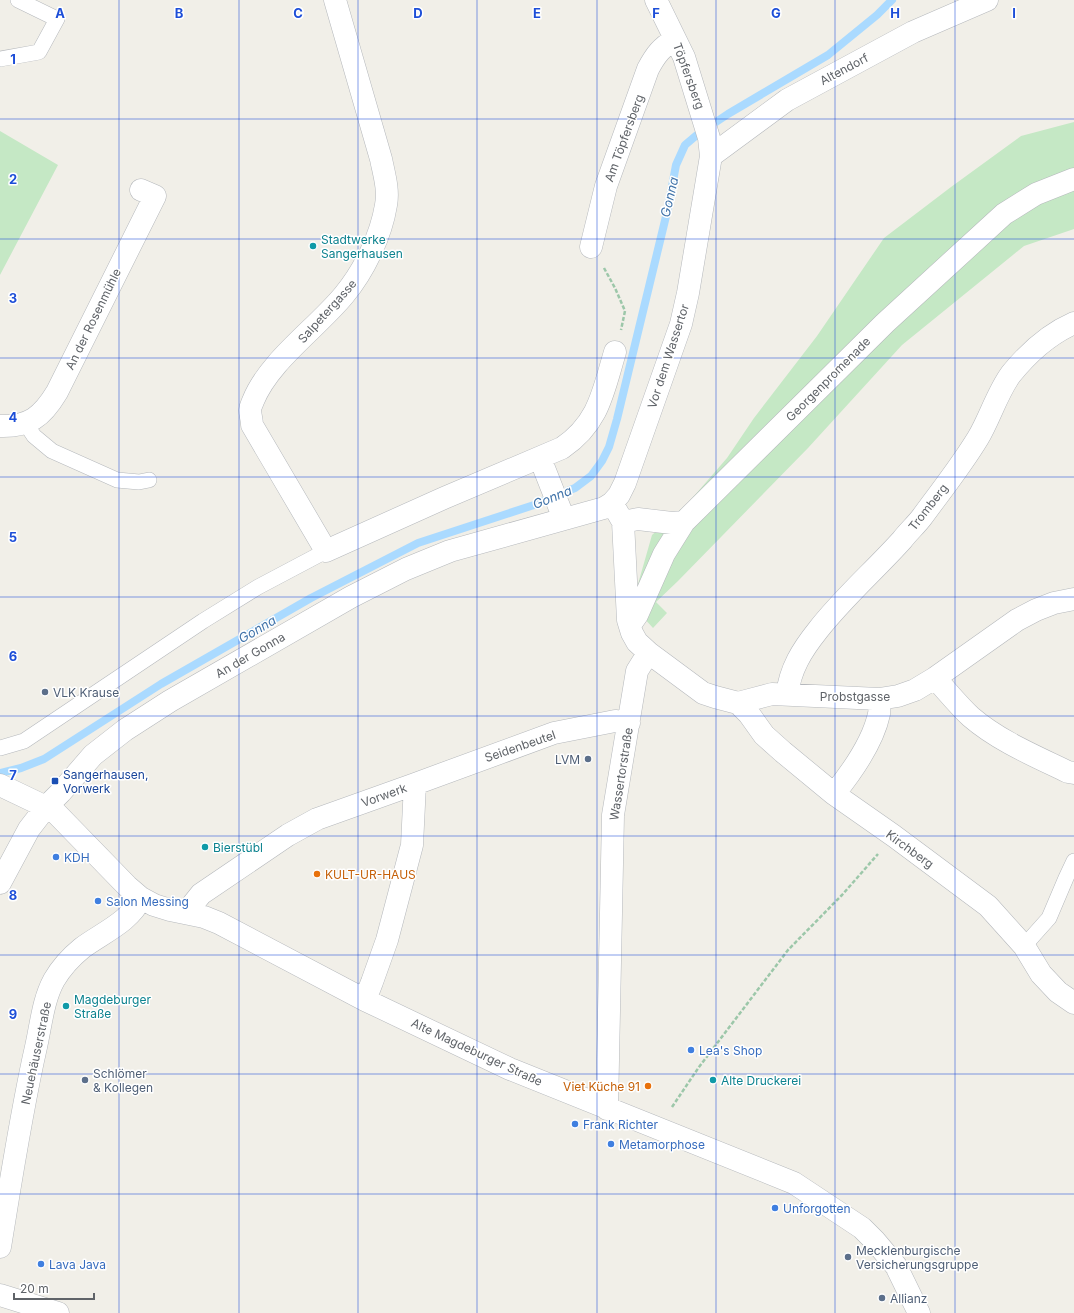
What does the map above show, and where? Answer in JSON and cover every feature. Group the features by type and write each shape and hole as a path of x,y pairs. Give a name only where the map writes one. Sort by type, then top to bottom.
{"street":[{"name":"Salpetergasse","path":"326,551 252,425 250,409 256,394 267,376 282,358 345,294 364,267 376,239 386,204 386,184 381,159 334,0"},
{"name":"Töpfersberg","path":"656,0 684,57 701,109 710,147"},
{"name":"Altendorf","path":"710,147 787,100 913,32 987,0"},
{"name":"Am Töpfersberg","path":"592,247 606,186 648,69 654,57 662,48 676,39"},
{"name":"Vor dem Wassertor","path":"612,503 619,495 625,483 681,324 688,293 710,147"},
{"name":"Georgenpromenade","path":"630,625 637,615 664,554 684,522 885,323 1004,214 1036,194 1074,179"},
{"name":"An der Rosenmühle","path":"0,426 11,427 26,424 40,415 51,403 155,196 141,190"},
{"name":"Tromberg","path":"787,695 788,683 793,668 808,643 831,614 890,553 920,519 979,437 999,395 1011,375 1028,355 1048,337 1074,323"},
{"path":"326,551 444,498 543,466 562,448 573,441 593,419 600,404 615,352"},
{"path":"543,466 561,511"},
{"path":"612,503 623,522 628,620 632,633 637,642 649,653"},
{"name":"An der Gonna","path":"0,883 29,829 46,807 93,755 125,730 170,702 351,597 406,568 428,559 484,541 561,511 596,511 612,503"},
{"path":"623,522 638,519 672,523 684,522"},
{"name":"Probstgasse","path":"649,653 703,693 738,703 772,694 879,699 898,696 915,690 935,678 1017,620 1054,603 1074,599"},
{"name":"Wassertorstraße","path":"607,1109 613,815 637,671 649,653"},
{"path":"935,678 972,717 994,734 1027,753 1068,772 1074,773"},
{"path":"834,794 846,780 866,746 879,713 879,699"},
{"name":"Kirchberg","path":"738,703 749,714 764,734 783,752 834,794 894,836 988,906 1024,946 1041,974 1058,992 1074,1003"},
{"name":"Seidenbeutel","path":"415,784 554,733 615,722 629,723"},
{"name":"Vorwerk","path":"190,914 193,904 201,894 288,835 317,819 415,784 412,845 387,940 365,1000"},
{"name":"Alte Magdeburger Straße","path":"6,788 56,813 127,886 141,898 154,905 219,923 365,1000 510,1069 794,1183 862,1228 879,1245 896,1266 919,1313"},
{"name":"Neuehäuserstraße","path":"0,1246 30,1073 45,1003 54,981 71,957 124,919 138,904 141,898"},
{"path":"0,1295 58,1313"}],"lane":[{"path":"0,59 39,52 57,19 18,0"},
{"path":"26,424 34,436 52,451 117,480 139,482 149,480"},
{"path":"0,748 24,741 258,587 326,551"},
{"path":"1024,946 1049,918 1074,861"}],"path":[{"path":"592,247 615,288 625,311 615,352"},
{"path":"658,1128 699,1067 788,950 842,895 894,836"}],"green space":[{"path":"1074,122 1074,229 1024,246 902,345 808,448 656,602 667,613 653,628 632,605 652,535 688,503 727,458 754,418 817,336 884,238 1021,136"},
{"path":"0,131 58,165 0,275"}],"waterway":[{"name":"Gonna","path":"0,773 21,768 44,759 161,684 311,598 418,543 534,505 575,488 591,476 602,461 609,447 617,419 668,208 676,165 685,145 698,134 728,114 828,55 877,15 892,0"}],"place":[{"name":"Stadtwerke Sangerhausen","path":"313,246"},
{"name":"VLK Krause","path":"45,692"},
{"name":"LVM","path":"588,759"},
{"name":"Sangerhausen, Vorwerk","path":"55,781"},
{"name":"Bierstübl","path":"205,847"},
{"name":"KDH","path":"56,857"},
{"name":"KULT-UR-HAUS","path":"317,874"},
{"name":"Salon Messing","path":"98,901"},
{"name":"Magdeburger Straße","path":"66,1006"},
{"name":"Lea's Shop","path":"691,1050"},
{"name":"Schlömer & Kollegen","path":"85,1080"},
{"name":"Alte Druckerei","path":"713,1080"},
{"name":"Viet Küche 91","path":"648,1086"},
{"name":"Frank Richter","path":"575,1124"},
{"name":"Metamorphose","path":"611,1144"},
{"name":"Unforgotten","path":"775,1208"},
{"name":"Mecklenburgische Versicherungsgruppe","path":"848,1257"},
{"name":"Lava Java","path":"41,1264"},
{"name":"Allianz","path":"882,1298"}]}
